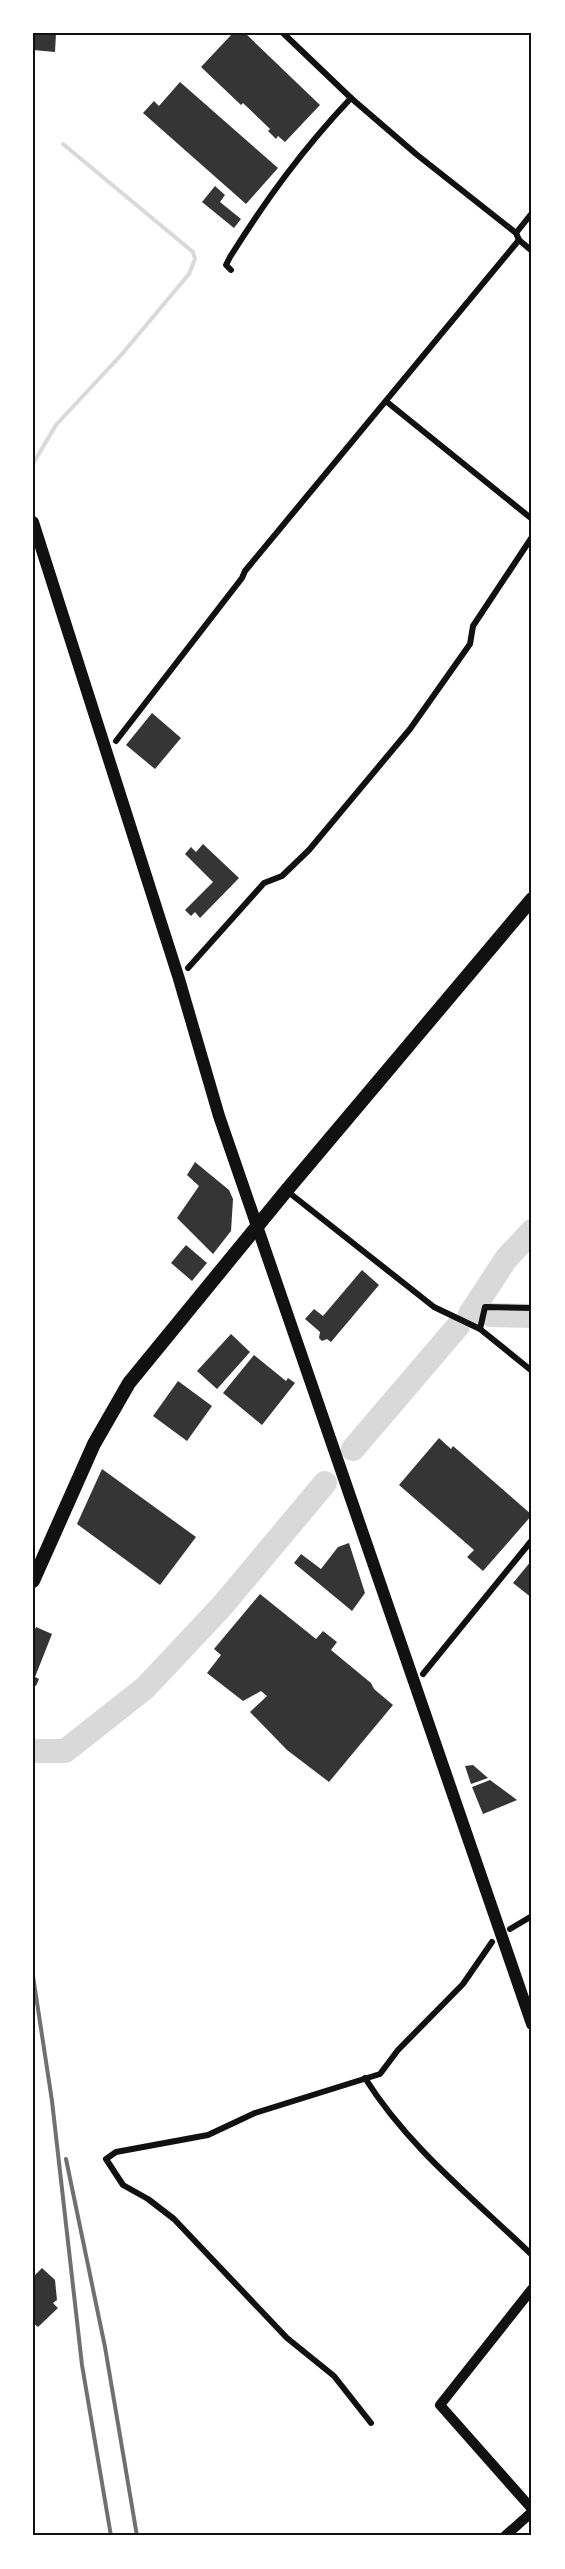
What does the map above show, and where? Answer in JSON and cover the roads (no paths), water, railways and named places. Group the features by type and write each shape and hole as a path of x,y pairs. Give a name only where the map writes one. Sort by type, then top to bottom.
{"main road":[{"path":"33,522 178,979 219,1116 532,2024"},
{"path":"33,1581 94,1444 129,1383 259,1227 286,1191 532,899"}],"street":[{"path":"283,33 351,98 416,154 516,233 519,240 532,250"},
{"path":"231,270 226,265 262,207 294,162 351,98"},
{"path":"516,233 532,213"},
{"path":"116,741 242,578 245,571 519,240"},
{"path":"387,402 532,519"},
{"path":"188,968 264,883 282,876 309,850 410,729 470,644 472,626 532,537"},
{"path":"286,1191 434,1307 480,1329 532,1371"},
{"path":"480,1329 485,1307 532,1308"},
{"path":"423,1674 532,1540"},
{"path":"510,1929 532,1916"},
{"path":"371,2423 334,2376 287,2338 174,2219 148,2199 123,2185 106,2158 116,2152 208,2135 255,2113 380,2074 398,2050 463,1984 492,1942"},
{"path":"365,2078 383,2107 408,2137 532,2255"},
{"path":"506,2536 532,2511 440,2405 532,2289"}],"waterway":[{"path":"34,462 56,425 122,354 189,274 195,259 193,252 63,144"},
{"path":"470,1314 506,1259 532,1231"},
{"path":"491,1315 532,1316"},
{"path":"353,1449 458,1326"},
{"path":"33,1751 65,1751 145,1688 222,1606 325,1483"}],"railway":[{"path":"33,1976 52,2101 82,2365 111,2536"},
{"path":"66,2159 105,2347 137,2536"}]}
